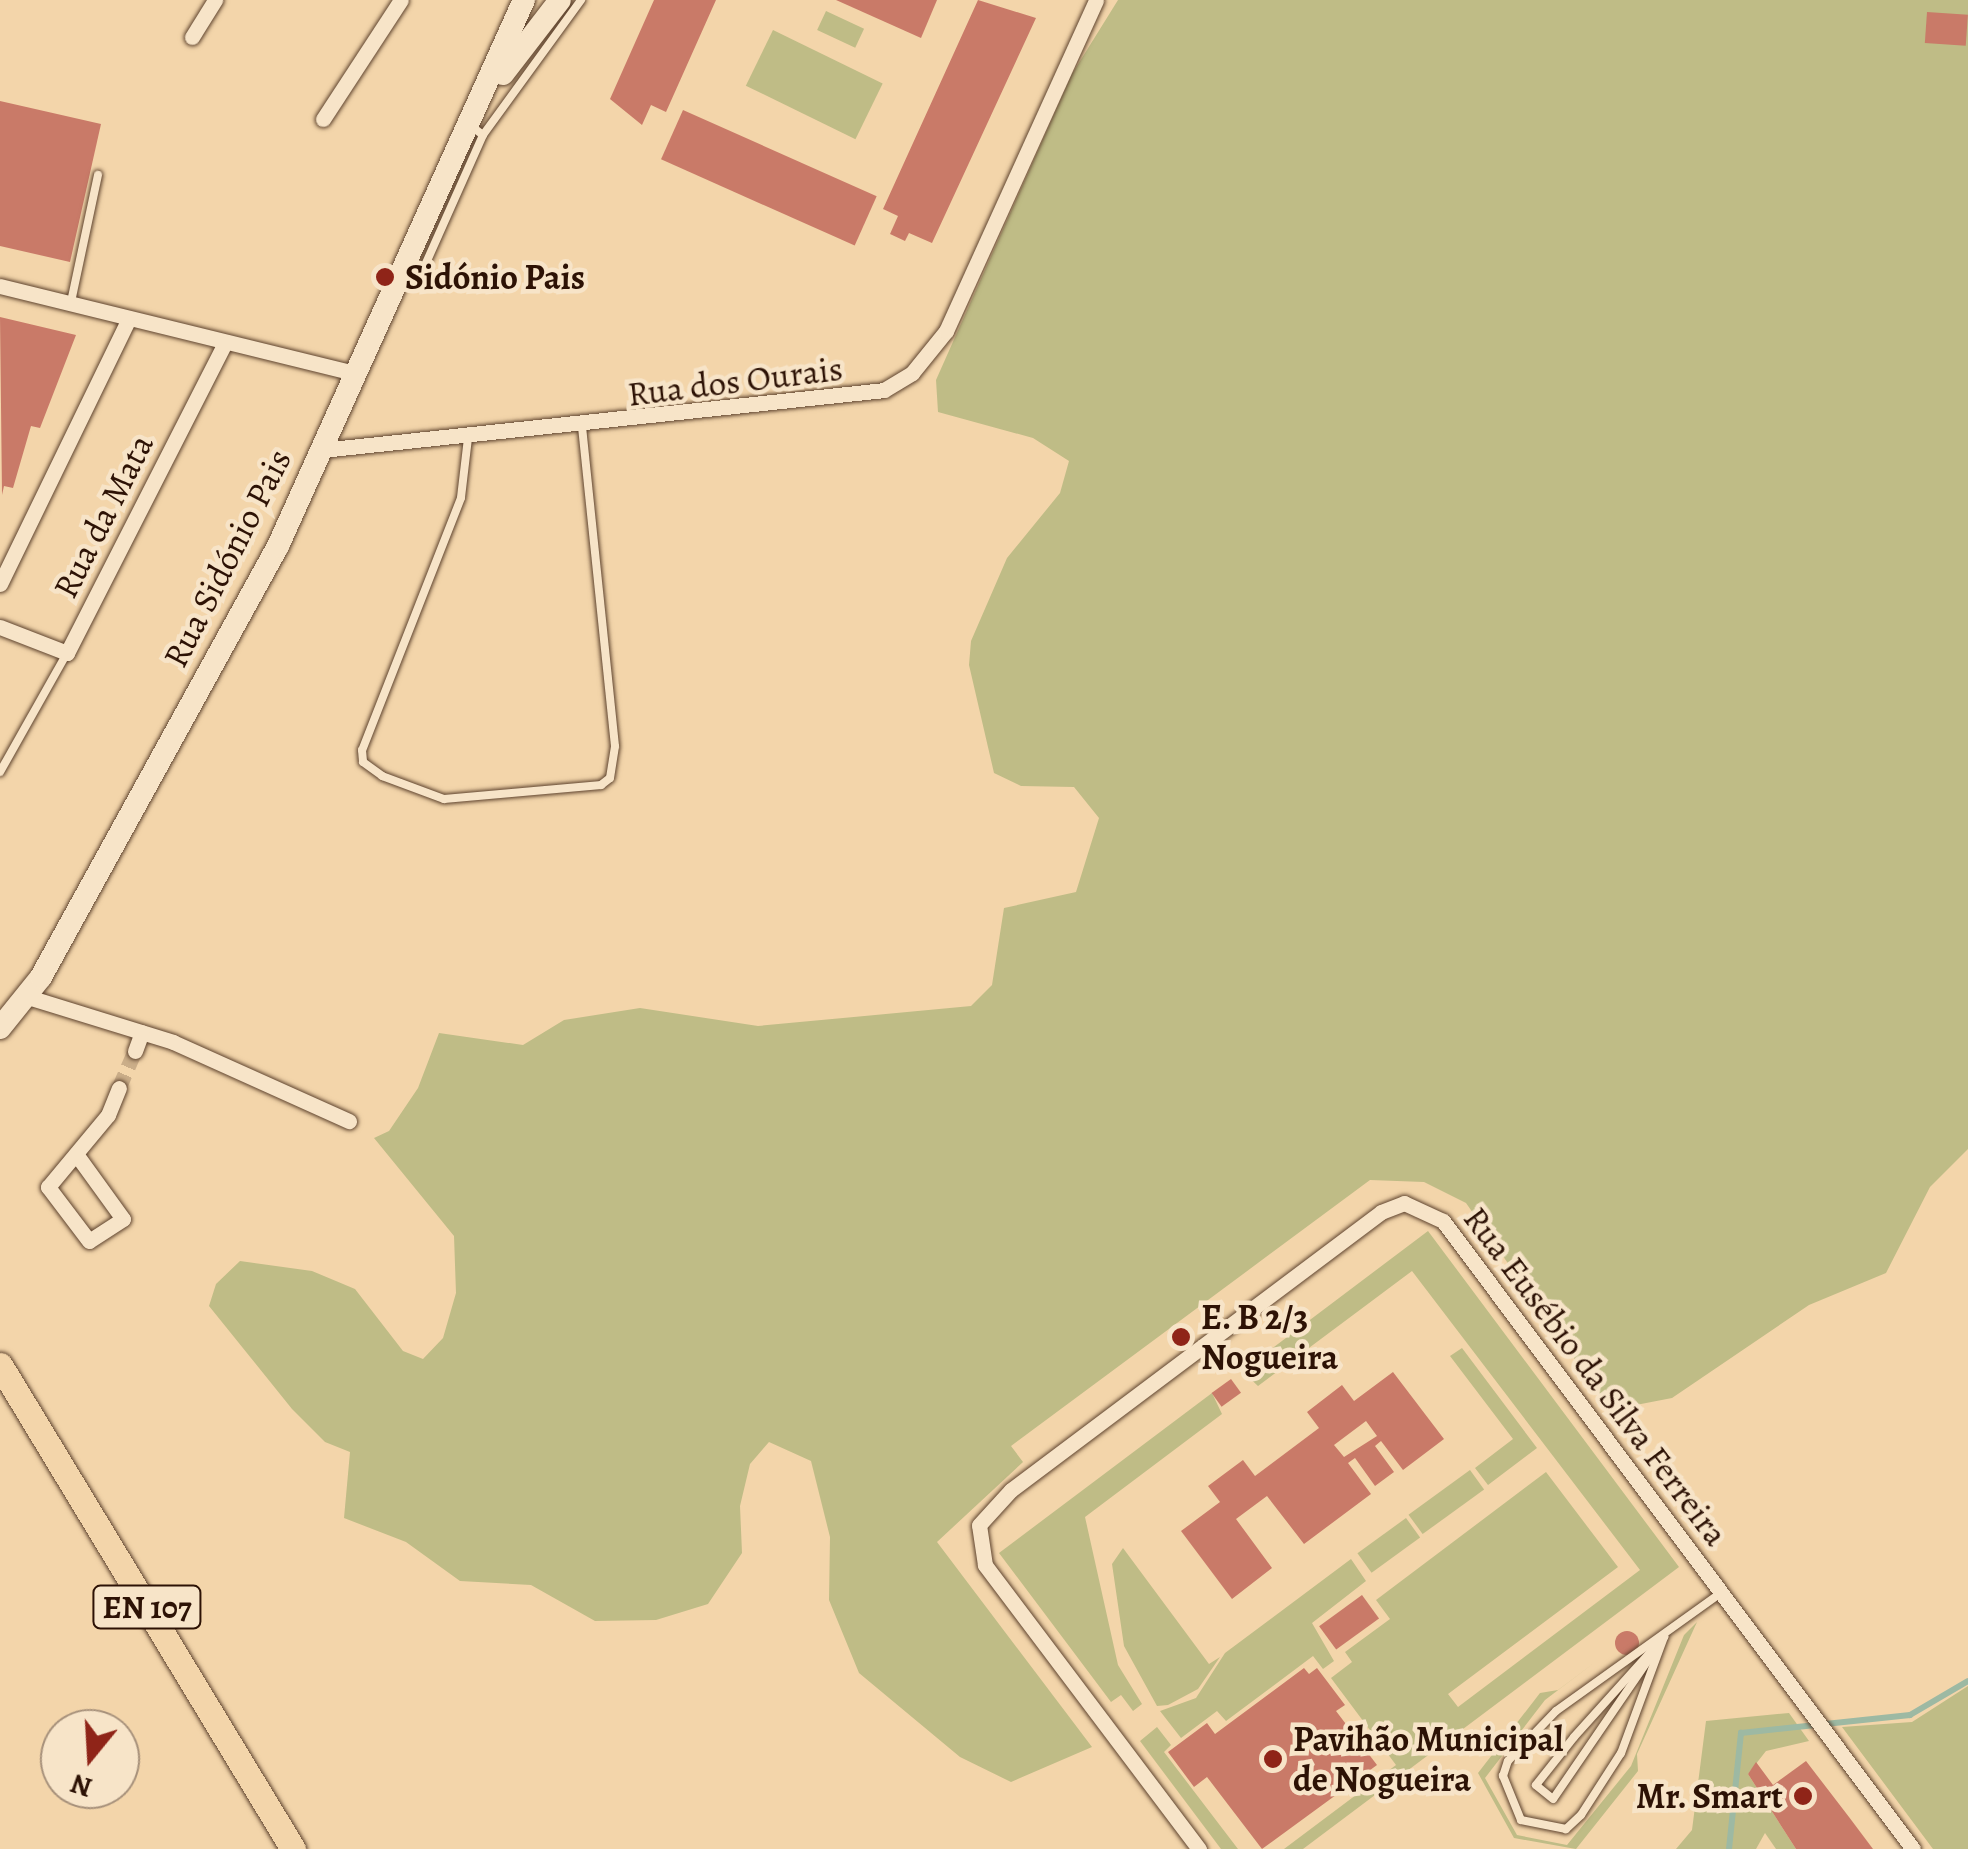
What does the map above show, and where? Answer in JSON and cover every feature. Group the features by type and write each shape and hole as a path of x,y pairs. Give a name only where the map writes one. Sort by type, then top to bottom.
{"main road":[{"path":"483,101 524,0"},
{"path":"483,101 560,0"},
{"name":"Rua Sidónio Pais","path":"0,1028 28,996 278,546 399,272 476,130 483,101"},
{"name":"EN 107","path":"0,1364 294,1849"}],"street":[{"path":"192,37 216,0"},
{"path":"324,119 401,0"},
{"name":"Rua dos Ourais","path":"322,450 852,400 912,373 946,330 1096,0"},
{"path":"0,286 127,322 354,373"},
{"name":"Rua da Mata","path":"0,584 127,322"},
{"name":"Rua da Mata","path":"0,627 67,653 225,343"},
{"path":"28,996 142,1032 349,1121"},
{"path":"134,1051 142,1032"},
{"path":"76,1154 123,1218 89,1241 48,1187 76,1154 119,1088"},
{"name":"Rua Eusébio da Silva Ferreira","path":"1199,1849 985,1565 979,1525 1011,1490 1390,1207 1420,1204 1443,1221 1912,1849"}],"lane":[{"path":"476,130 580,0"},
{"path":"70,306 98,175"},
{"path":"468,438 461,498 362,750 364,762 382,776 444,799 601,786 610,778 615,746 582,428"},
{"path":"0,772 67,653"},
{"path":"1664,1637 1621,1753 1582,1815 1566,1829 1521,1820 1502,1776 1508,1761 1556,1712 1720,1593"},
{"path":"1664,1637 1553,1798 1536,1786 1574,1736 1664,1637"}],"shaded area":[{"path":"1118,0 1968,0 1968,1149 1930,1187 1886,1273 1809,1305 1672,1398 1610,1410 1466,1203 1424,1182 1370,1180 1011,1446 1023,1462 937,1542 1092,1747 1011,1782 960,1757 859,1673 829,1600 830,1537 811,1461 769,1442 750,1464 740,1506 742,1553 708,1604 656,1620 595,1621 531,1585 460,1581 406,1542 344,1518 350,1452 325,1442 292,1409 209,1306 216,1284 240,1261 312,1271 355,1289 403,1351 423,1359 443,1338 456,1293 454,1236 374,1138 389,1131 418,1088 439,1033 523,1045 564,1020 640,1008 758,1026 971,1006 992,985 1004,908 1076,892 1099,818 1074,787 1021,786 994,773 969,665 971,641 1007,558 1060,493 1069,461 1033,438 938,412 936,380 1072,74"},
{"path":"826,11 864,29 855,48 817,30"},
{"path":"773,30 883,83 855,139 746,86"},
{"path":"1428,1231 1679,1567 1303,1849 1284,1849 1396,1765 1331,1678 1352,1662 1345,1652 1390,1619 1376,1600 1546,1472 1618,1567 1448,1694 1458,1707 1640,1570 1412,1271 1258,1386 1242,1371"},
{"path":"1462,1348 1537,1448 1488,1485 1475,1468 1513,1439 1450,1356"},
{"path":"1212,1393 1222,1414 1085,1517 1118,1665 1142,1704 1133,1711 1121,1695 1111,1702 999,1553"},
{"path":"1470,1470 1484,1489 1423,1534 1409,1515"},
{"path":"1406,1518 1420,1537 1372,1573 1357,1553"},
{"path":"1123,1548 1209,1664 1220,1657 1198,1689 1168,1705 1157,1706 1124,1646 1112,1564"},
{"path":"1351,1559 1366,1581 1312,1623 1334,1661 1323,1669 1313,1656 1226,1721 1217,1711 1181,1738 1160,1711 1196,1698 1225,1653"},
{"path":"1697,1622 1637,1754 1638,1771 1576,1849 1514,1838 1478,1773 1540,1693 1558,1690 1598,1660 1545,1700 1485,1778 1517,1835 1567,1845 1631,1766 1684,1635"},
{"path":"1968,1686 1968,1849 1933,1849 1842,1727 1912,1722"},
{"path":"1789,1713 1809,1741 1766,1751 1748,1774 1796,1849 1776,1849 1765,1833 1756,1849 1676,1849 1692,1830 1706,1721"},
{"path":"1157,1727 1171,1745 1164,1752 1238,1849 1221,1849 1140,1741"}],"building":[{"path":"654,0 716,0 666,112 651,105 642,125 610,99"},
{"path":"836,0 937,0 921,38"},
{"path":"978,0 1036,18 932,243 909,233 905,241 890,234 898,216 883,209"},
{"path":"1927,12 1968,15 1966,46 1925,43"},
{"path":"0,101 101,124 70,262 0,246"},
{"path":"683,110 877,196 855,246 661,159"},
{"path":"0,317 76,335 40,428 31,426 13,488 4,486 2,495"},
{"path":"1393,1372 1444,1439 1403,1470 1381,1441 1375,1446 1394,1472 1375,1486 1355,1458 1348,1463 1371,1494 1304,1544 1267,1496 1236,1519 1272,1568 1232,1599 1181,1531 1220,1502 1208,1486 1243,1460 1255,1476 1319,1428 1307,1412 1342,1385 1354,1401","holes":["1366,1421 1377,1436 1344,1457 1334,1445"]},
{"path":"1231,1379 1241,1393 1222,1407 1212,1393"},
{"path":"1362,1595 1379,1618 1336,1650 1319,1626"},
{"path":"1627,1631 1636,1634 1636,1652 1627,1655 1618,1652 1615,1643 1618,1634"},
{"name":"Pavihão Municipal de Nogueira","path":"1304,1668 1309,1674 1317,1668 1345,1705 1336,1711 1377,1765 1262,1849 1207,1777 1194,1787 1168,1752 1207,1723 1215,1734"},
{"path":"1806,1761 1873,1849 1796,1849 1748,1774 1756,1762 1773,1785"}],"waterway":[{"path":"1729,1849 1741,1733 1910,1715 1968,1681"}],"tunnel":[{"path":"119,1088 135,1051"}],"place":[{"name":"Sidónio Pais","path":"385,277"},
{"name":"E. B 2/3 Nogueira","path":"1181,1337"},
{"name":"Pavihão Municipal de Nogueira","path":"1273,1759"},
{"name":"Mr. Smart","path":"1803,1796"}]}
